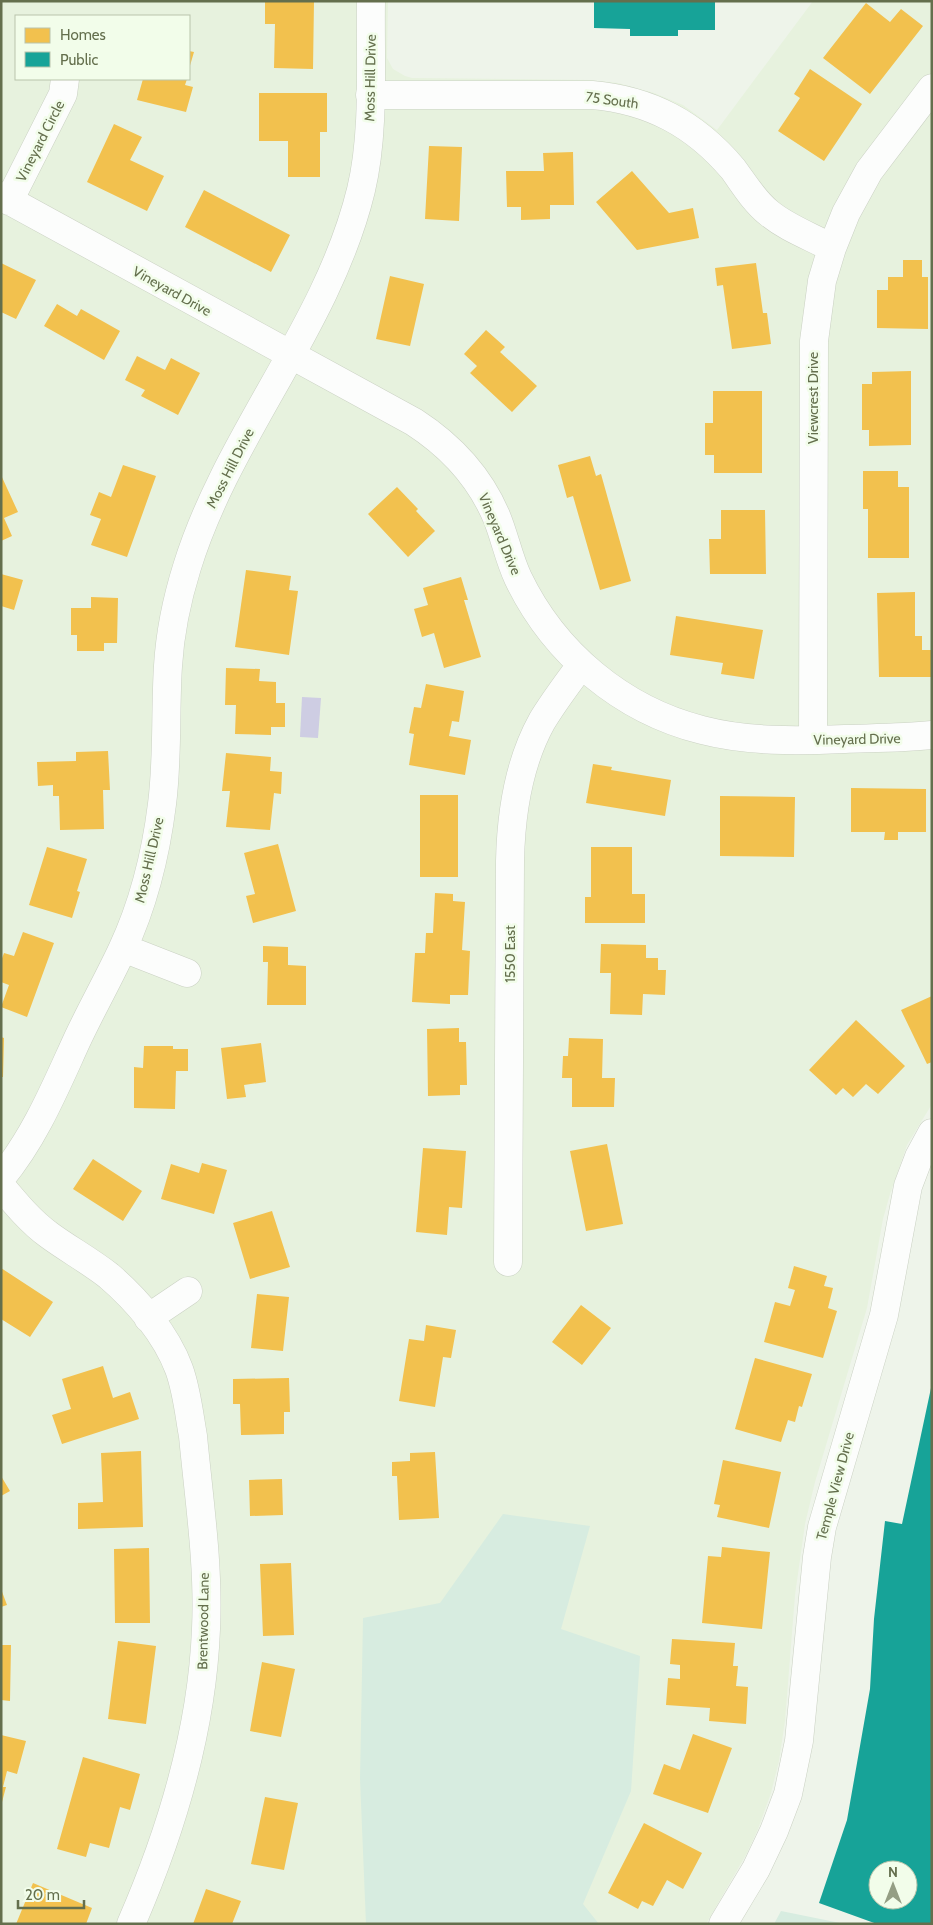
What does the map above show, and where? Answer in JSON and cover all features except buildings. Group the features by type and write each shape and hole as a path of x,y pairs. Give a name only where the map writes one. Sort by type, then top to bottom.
{"street":[{"name":"Moss Hill Drive","path":"1,1178 17,1159 32,1135 91,1010 123,948 150,866 158,832 165,776 168,667 171,634 187,566 218,486 291,355 326,287 353,216 362,188 366,159 370,95 371,1"},
{"name":"Vineyard Circle","path":"5,198 63,94 66,80"},
{"name":"Viewcrest Drive","path":"813,740 814,342 822,281 832,248 846,213 869,170 932,88"},
{"name":"75 South","path":"370,95 592,95 628,100 645,105 680,122 708,143 733,169 769,213 784,224 832,248"},
{"name":"Vineyard Drive","path":"5,198 414,422 432,434 463,464 487,498 528,598 559,642 581,665 625,698 675,722 702,730 758,739 813,740 932,736"},
{"name":"1550 East","path":"508,1262 510,861 513,812 518,787 532,742 552,706 581,665"},
{"path":"123,948 187,973"},
{"name":"Temple View Drive","path":"723,1924 747,1886 774,1831 788,1794 800,1741 818,1549 822,1527 884,1315 908,1186 919,1157 932,1133"},
{"name":"Brentwood Lane","path":"1,1186 23,1211 48,1234 114,1280 148,1318 171,1350 179,1370 193,1436 206,1579 206,1628 196,1720 178,1799 131,1924"},
{"path":"148,1318 188,1291"}],"shaded area":[{"path":"1,1 388,1 387,58 393,69 405,76 412,78 590,80 618,83 654,93 683,105 717,130 813,1 932,1 932,1104 907,1145 890,1194 883,1219 867,1308 815,1482 805,1524 795,1595 785,1721 779,1761 771,1793 747,1853 706,1924 1,1924"},
{"path":"503,1514 590,1526 561,1629 640,1656 631,1791 583,1904 599,1924 366,1924 360,1779 363,1618 440,1603"},
{"path":"781,1911 845,1924 774,1924"}],"water":[{"path":"302,697 321,698 318,738 300,737"}]}
